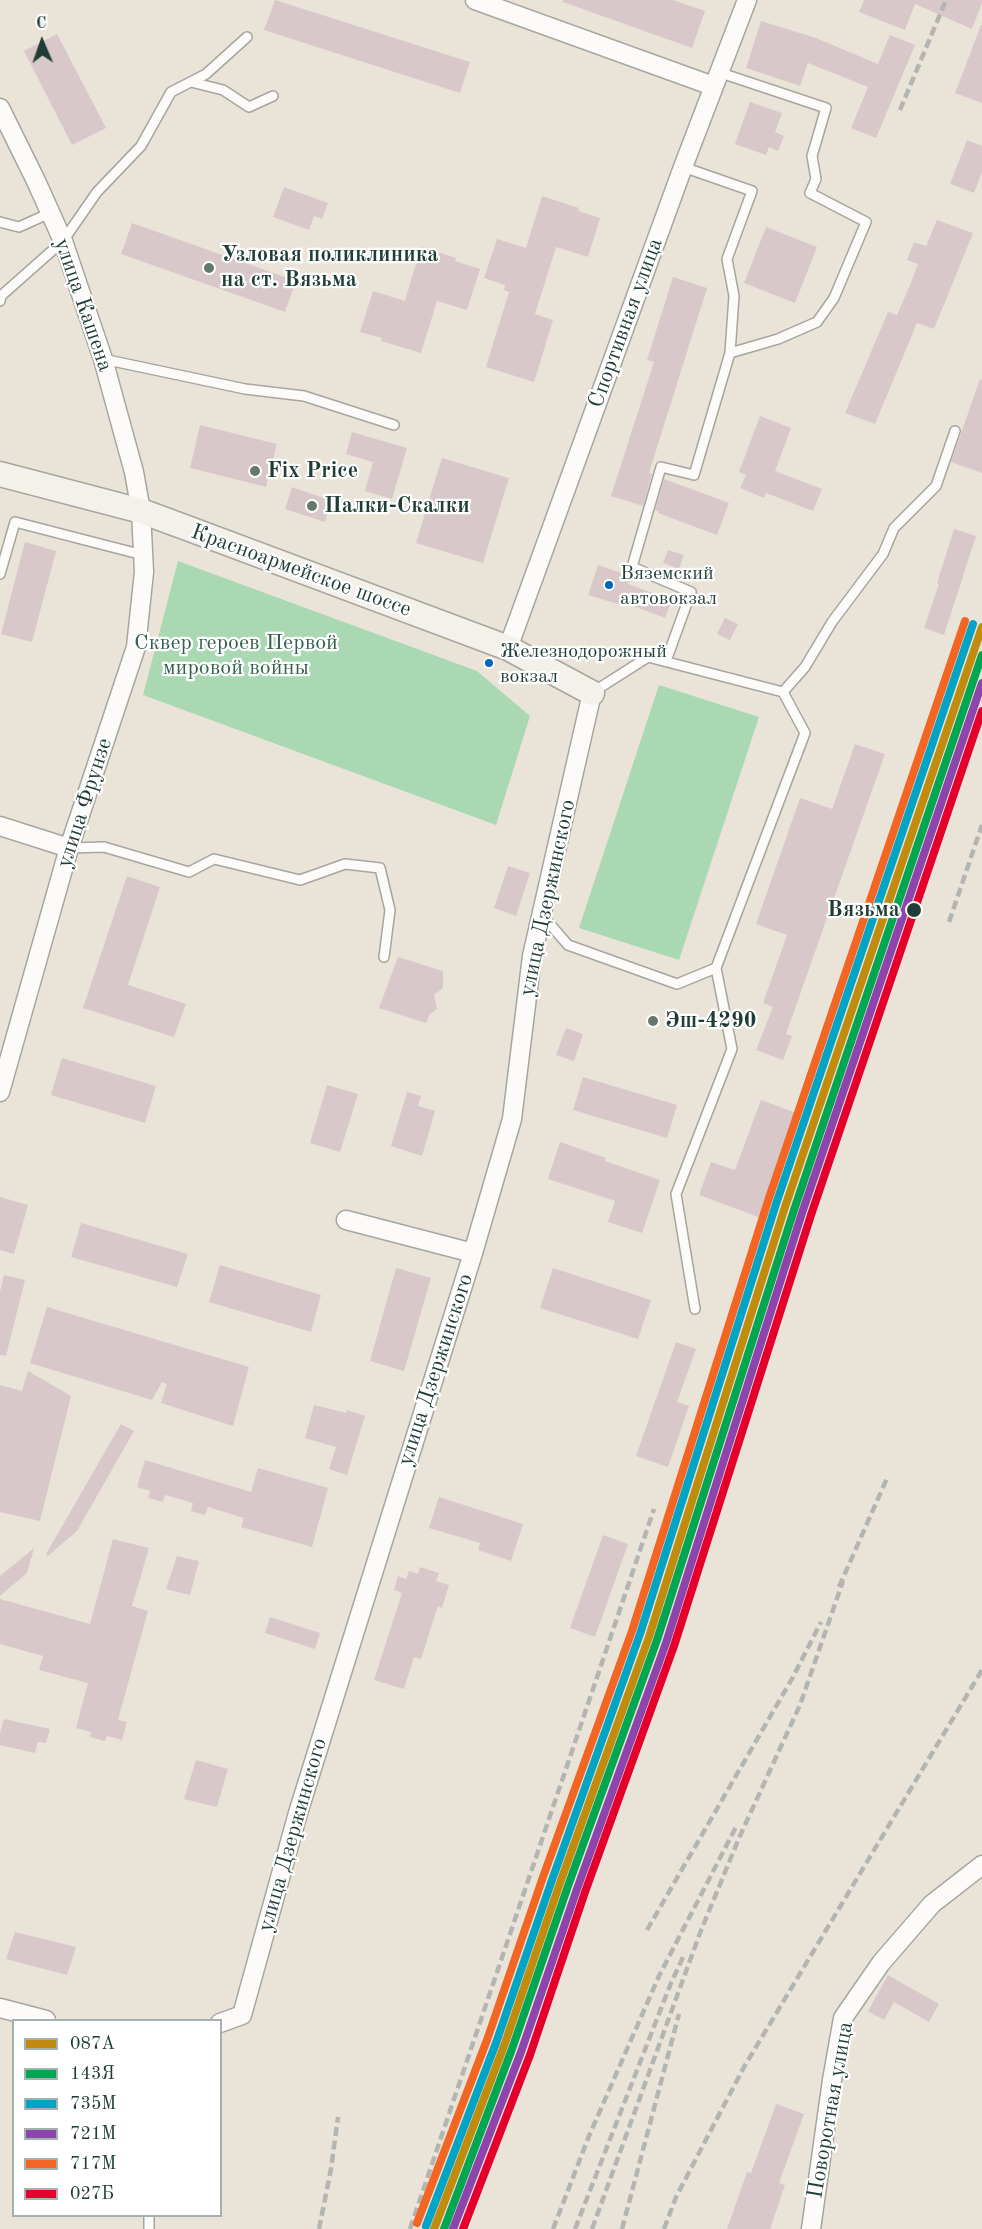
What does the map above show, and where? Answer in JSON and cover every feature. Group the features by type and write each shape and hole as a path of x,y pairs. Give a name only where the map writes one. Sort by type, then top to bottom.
{"street":[{"path":"474,0 715,79"},
{"name":"Спортивная улица","path":"508,648 715,79 747,0"},
{"name":"улица Кашена","path":"0,108 63,241 103,359 134,472 141,511"},
{"name":"Красноармейское шоссе","path":"0,474 141,511 508,648 592,693"},
{"name":"улица Фрунзе","path":"0,1092 69,848 135,647 144,572 141,511"},
{"name":"улица Дзержинского","path":"222,2022 242,2015 298,1813 473,1253 512,1119 532,956 592,693"},
{"path":"0,826 69,848"},
{"path":"346,1220 473,1253"},
{"name":"Поворотная улица","path":"811,2229 843,2018 881,1963 932,1904 982,1865"},
{"path":"0,2008 42,2019"}],"lane":[{"path":"0,298 63,241 97,192 141,146 171,92 206,74 247,37"},
{"path":"715,79 826,108 812,156 816,179 810,193 866,222 834,298 817,322 778,339 730,352"},
{"path":"191,82 223,90 249,107 273,96"},
{"path":"666,661 691,592 632,567 661,467 694,475 730,352 734,296 727,260 753,191 683,167"},
{"path":"0,222 19,227 50,213"},
{"path":"103,359 245,389 304,396 394,425"},
{"path":"783,692 805,667 832,622 883,554 894,528 936,486 955,431"},
{"path":"0,574 15,522 143,555"},
{"path":"592,693 648,657 783,692 805,733 716,968 732,1049 676,1194 696,1309"},
{"path":"69,848 104,847 189,872 214,858 300,880 345,864 380,867 390,910 384,957"},
{"path":"542,915 568,945 677,984 716,968"}],"green space":[{"name":"Сквер героев Первой мировой войны","path":"178,561 477,671 530,716 496,825 143,695"},
{"path":"659,685 759,717 679,960 579,928"}],"building":[{"path":"275,0 470,62 460,93 264,30"},
{"path":"563,0 673,0 705,11 692,48 563,2"},
{"path":"864,0 982,0 982,3 972,29 915,4 905,30 859,12"},
{"path":"761,21 816,38 878,64 890,35 915,45 876,138 851,128 868,87 808,63 800,86 746,68"},
{"path":"982,25 982,103 955,93"},
{"path":"57,34 106,128 72,145 24,51"},
{"path":"750,102 782,113 775,132 784,136 778,151 769,147 766,155 735,144"},
{"path":"967,140 982,146 982,172 974,193 950,184"},
{"path":"284,187 328,203 322,219 314,216 309,230 273,217"},
{"path":"542,196 579,208 578,211 600,218 588,257 556,247 535,314 553,320 534,382 486,367 509,292 504,290 505,285 484,278 497,239 526,248"},
{"path":"937,220 973,233 934,329 917,323 875,424 845,413 888,312 897,315 910,285 918,264 907,260 914,242 926,246"},
{"name":"Узловая поликлиника на ст. Вязьма","path":"132,223 296,281 285,312 121,254"},
{"path":"766,227 817,247 795,303 744,283"},
{"path":"421,247 456,258 455,261 480,269 467,310 437,301 421,353 360,332 373,291 405,301"},
{"path":"673,277 707,288 649,473 652,474 643,506 611,496 654,362 647,360"},
{"path":"980,379 982,380 982,473 951,462"},
{"path":"760,416 791,428 775,471 822,489 813,511 766,493 764,498 740,488 746,475 739,472"},
{"path":"200,425 277,444 266,487 190,468"},
{"path":"352,432 407,448 392,499 365,491 373,462 346,454"},
{"path":"442,458 509,478 483,563 416,543"},
{"path":"664,479 729,503 717,535 655,510"},
{"path":"292,487 332,501 325,522 285,509"},
{"path":"954,529 976,536 944,635 924,628"},
{"path":"25,542 56,551 32,642 1,634"},
{"path":"668,550 684,555 679,569 663,563"},
{"path":"598,565 631,576 628,584 672,600 665,618 622,602 621,605 588,595"},
{"path":"725,618 738,624 730,640 717,634"},
{"name":"Вязьма","path":"855,744 885,754 786,1034 792,1036 783,1060 756,1050 773,1007 763,1003 787,935 756,924 800,798 832,809"},
{"path":"508,866 530,873 516,916 494,908"},
{"path":"127,876 160,887 128,985 186,1004 174,1037 83,1008"},
{"path":"398,957 443,971 443,988 434,995 437,1009 430,1014 426,1023 379,1008"},
{"path":"566,1028 583,1034 574,1061 556,1055"},
{"path":"62,1058 156,1086 145,1123 51,1095"},
{"path":"583,1077 677,1105 667,1138 573,1110"},
{"path":"327,1085 358,1094 340,1152 310,1143"},
{"path":"407,1092 421,1096 418,1106 435,1111 422,1156 391,1146"},
{"path":"761,1100 799,1114 761,1218 699,1195 711,1162 735,1170"},
{"path":"560,1142 660,1180 642,1233 608,1222 615,1201 548,1179"},
{"path":"0,1197 28,1205 14,1254 0,1250"},
{"path":"81,1223 188,1254 177,1287 71,1257"},
{"path":"220,1265 321,1295 311,1332 209,1302"},
{"path":"396,1268 431,1278 404,1371 370,1361"},
{"path":"553,1268 651,1300 638,1339 540,1308"},
{"path":"4,1275 25,1280 6,1356 0,1355 0,1292"},
{"path":"47,1307 249,1367 233,1426 161,1403 167,1384 162,1382 152,1400 30,1363"},
{"path":"676,1342 696,1349 677,1402 689,1406 668,1467 636,1456"},
{"path":"28,1371 71,1396 40,1521 0,1512 0,1385 22,1391"},
{"path":"314,1405 346,1413 347,1410 365,1416 347,1475 329,1469 336,1447 305,1438"},
{"path":"121,1424 134,1431 77,1531 48,1556 46,1554"},
{"path":"145,1460 251,1492 258,1468 328,1488 312,1547 241,1527 244,1518 208,1507 205,1515 191,1511 193,1503 165,1495 163,1502 148,1498 150,1491 137,1487"},
{"path":"439,1497 523,1524 511,1561 478,1550 480,1543 429,1528"},
{"path":"603,1535 628,1544 595,1637 570,1628"},
{"path":"113,1539 149,1548 132,1606 148,1611 118,1720 127,1722 122,1740 107,1736 105,1741 90,1737 91,1732 76,1728 88,1683 39,1670 43,1656 0,1644 0,1599 90,1624"},
{"path":"34,1548 27,1573 0,1596 0,1576"},
{"path":"177,1556 199,1561 190,1595 166,1589"},
{"path":"420,1567 439,1573 436,1581 449,1585 442,1608 438,1606 421,1659 414,1657 404,1689 374,1680 402,1593 394,1590 398,1576 406,1579 409,1571 418,1574"},
{"path":"270,1617 320,1633 315,1649 265,1633"},
{"path":"4,1719 50,1729 46,1743 38,1742 35,1753 0,1745 0,1733"},
{"path":"196,1760 228,1769 217,1807 184,1799"},
{"path":"15,1932 76,1947 67,1975 6,1959"},
{"path":"888,1975 939,2004 929,2022 894,2002 884,2020 868,2011"},
{"path":"776,2104 804,2114 779,2183 785,2185 770,2229 727,2229 747,2172 751,2173"}],"railway":[{"path":"900,110 946,0"},
{"path":"949,922 982,825"},
{"path":"839,1587 888,1476"},
{"path":"410,2229 654,1509"},
{"path":"592,2229 700,1933 739,1838 800,1705 843,1581"},
{"path":"647,1930 793,1677 821,1622"},
{"path":"664,2229 676,2197 744,2067 982,1670"},
{"path":"553,2229 589,2136 659,1976 737,1825"},
{"path":"575,2229 671,1983 685,1953"},
{"path":"622,2229 679,2014"},
{"path":"319,2229 338,2117"}],"transit line":[{"name":"717М","path":"417,2223 487,2040 632,1631 768,1201 965,621"},
{"name":"735М","path":"426,2226 496,2043 640,1634 776,1204 973,624"},
{"name":"087А","path":"434,2229 504,2046 649,1637 785,1207 982,627"},
{"name":"143Я","path":"444,2229 512,2049 657,1640 794,1210 982,655"},
{"name":"721М","path":"453,2229 521,2052 666,1643 802,1213 982,683"},
{"name":"027Б","path":"463,2229 530,2055 585,1892 674,1646 811,1215 982,711"}],"place":[{"name":"Узловая поликлиника на ст. Вязьма","path":"209,268"},
{"name":"Fix Price","path":"255,471"},
{"name":"Палки-Скалки","path":"312,506"},
{"name":"Вяземский автовокзал","path":"609,585"},
{"name":"Железнодорожный вокзал","path":"489,663"},
{"name":"Вязьма","path":"914,910"},
{"name":"Эш-4290","path":"653,1021"}]}
